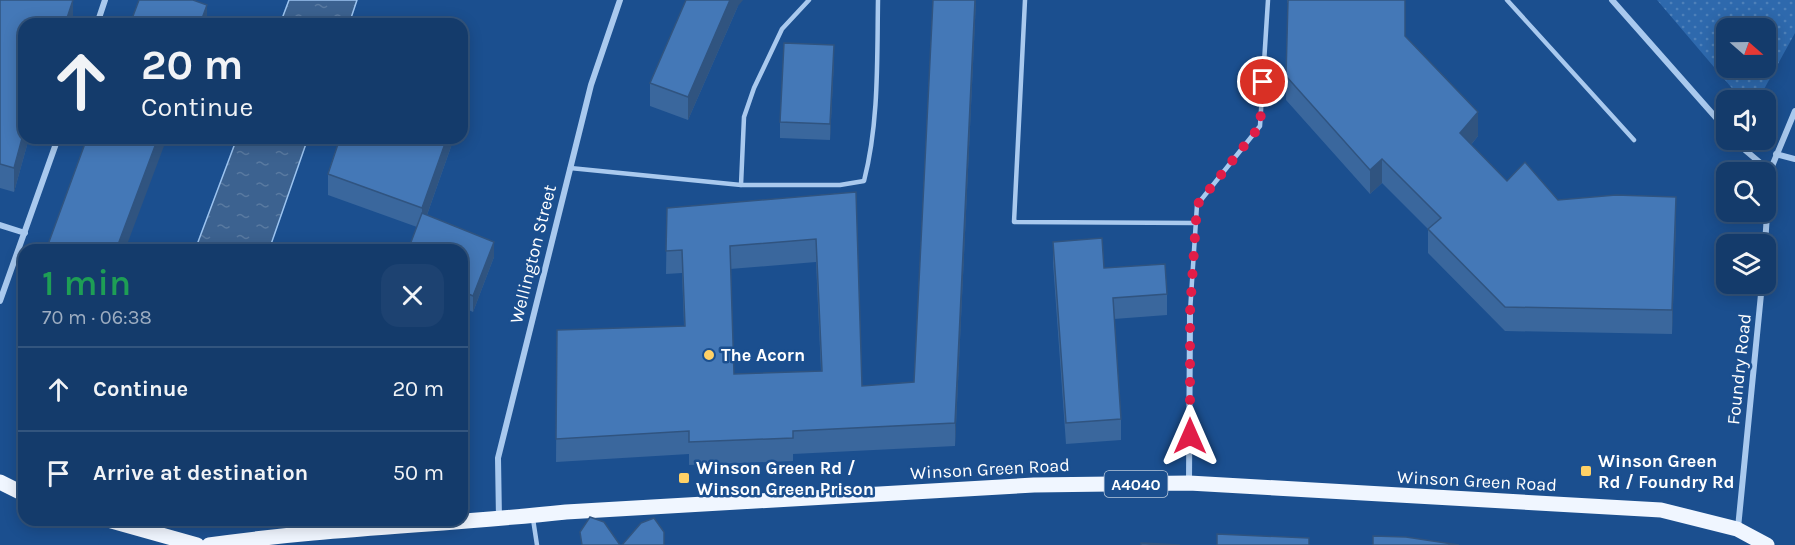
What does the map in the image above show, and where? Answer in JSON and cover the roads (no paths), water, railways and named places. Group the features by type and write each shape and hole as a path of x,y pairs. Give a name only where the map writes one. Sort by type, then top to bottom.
{"main road":[{"path":"0,482 18,491"},
{"name":"Winson Green Road","path":"468,523 566,512 1034,485 1189,483 1661,510 1737,529 1767,545"},
{"path":"130,526 195,544"},
{"name":"Winson Green Road","path":"209,545 433,526"}],"street":[{"path":"99,18 105,0"},
{"name":"Wellington Street","path":"499,520 498,458 591,85 620,0"},
{"path":"1612,0 1716,118"},
{"path":"1773,162 1795,111"},
{"path":"21,244 56,144"},
{"path":"1745,150 1759,162"},
{"path":"1776,154 1795,159"},
{"path":"0,225 25,233"},
{"path":"0,300 18,252"},
{"name":"Foundry Road","path":"1737,529 1760,294"},
{"path":"1189,483 1190,312"}],"lane":[{"path":"741,185 744,117 754,88 782,29 809,0"},
{"path":"570,168 741,185 840,185 864,181 872,151 878,57 878,0"},
{"path":"1025,0 1014,222 1196,223"},
{"path":"1190,312 1197,205 1260,126 1268,0"},
{"path":"1508,0 1634,140"},
{"path":"532,516 537,545"}],"water":[{"path":"289,0 357,0 351,18 282,18"},
{"path":"235,144 306,144 271,244 197,244"}],"place":[{"name":"The Acorn","path":"709,355"},
{"name":"Winson Green Rd / Foundry Rd","path":"1586,471"},
{"name":"Winson Green Rd / Winson Green Prison","path":"684,478"}]}
